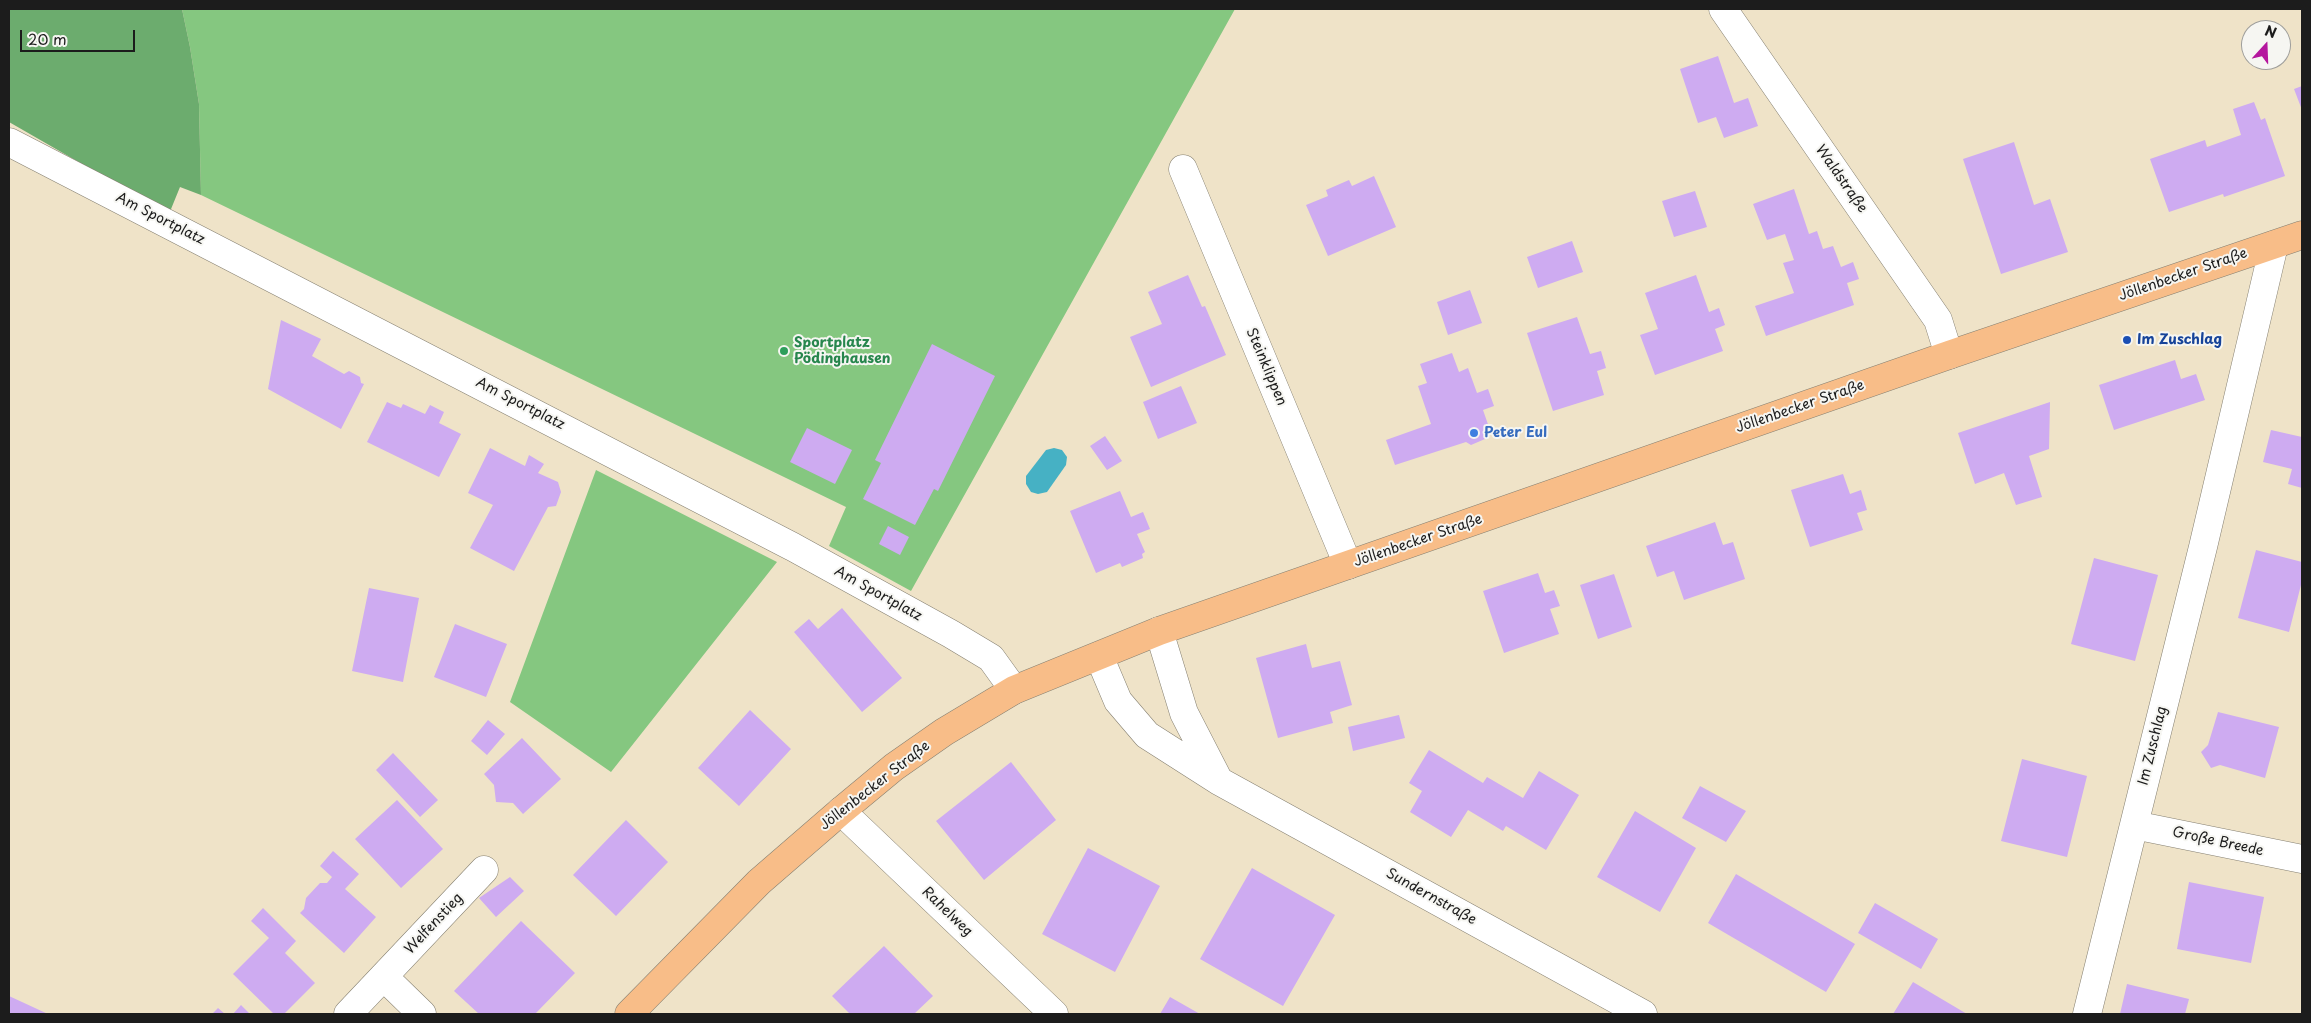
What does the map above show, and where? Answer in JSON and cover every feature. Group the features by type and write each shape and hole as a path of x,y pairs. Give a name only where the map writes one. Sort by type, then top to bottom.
{"main road":[{"name":"Jöllenbecker Straße","path":"629,1014 759,882 841,810 894,767 944,732 1014,690 1160,631 1949,355 2302,235"}],"street":[{"name":"Waldstraße","path":"1723,9 1938,320 1949,355"},
{"name":"Am Sportplatz","path":"9,142 562,426 810,556 991,658 1014,690"},
{"name":"Steinklippen","path":"1183,169 1348,565"},
{"name":"Im Zuschlag","path":"2086,1014 2134,825 2274,244"},
{"path":"1160,631 1184,712 1219,781"},
{"name":"Sundernstraße","path":"1099,656 1118,701 1147,736 1219,781 1643,1014"},
{"name":"Rahelweg","path":"841,810 1054,1014"},
{"name":"Große Breede","path":"2134,825 2302,859"},
{"name":"Welfenstieg","path":"348,1014 484,870"},
{"path":"384,977 422,1014"}],"green space":[{"path":"9,9 182,9 199,104 201,195 180,187 169,214 9,122"},
{"name":"Sportplatz Pödinghausen","path":"182,9 1235,9 911,591 829,546 846,507 201,195 199,104"},
{"path":"596,470 777,562 611,772 510,702"}],"water":[{"path":"1054,448 1062,450 1067,457 1066,465 1047,492 1038,494 1031,492 1026,484 1026,476 1046,450"}],"building":[{"path":"1718,56 1734,103 1748,98 1758,126 1724,138 1716,117 1698,123 1680,69"},
{"path":"2302,86 2302,110 2294,89"},
{"path":"2254,102 2261,120 2265,118 2285,176 2224,197 2223,194 2169,212 2150,159 2205,140 2207,147 2241,135 2233,109"},
{"path":"2014,142 2034,205 2050,199 2068,252 2001,274 1963,159"},
{"path":"1374,176 1396,227 1328,256 1306,205 1328,196 1326,190 1349,180 1352,186"},
{"path":"1794,189 1809,234 1817,231 1823,249 1833,246 1841,267 1853,262 1859,279 1847,283 1854,305 1766,336 1755,306 1794,293 1783,263 1794,260 1785,234 1767,240 1753,204"},
{"path":"1695,191 1707,227 1674,237 1662,201"},
{"path":"1572,241 1583,272 1538,288 1527,257"},
{"path":"1188,275 1202,307 1205,306 1226,355 1151,387 1130,337 1162,324 1148,292"},
{"path":"1696,275 1709,312 1719,308 1725,325 1715,329 1723,351 1655,375 1640,335 1658,329 1645,293"},
{"path":"1470,290 1482,323 1448,335 1437,302"},
{"path":"1577,317 1590,354 1601,351 1606,368 1597,371 1604,395 1553,411 1527,333"},
{"path":"281,320 321,339 312,356 344,374 349,371 360,377 361,383 364,384 341,429 268,389"},
{"path":"932,344 995,376 938,491 934,489 915,525 863,499 881,463 875,460"},
{"path":"1452,353 1459,372 1468,368 1477,393 1488,389 1494,406 1483,410 1491,433 1487,434 1485,439 1471,445 1466,442 1395,465 1386,440 1431,424 1418,386 1427,383 1420,364"},
{"path":"2175,360 2181,379 2196,374 2205,400 2114,430 2099,385"},
{"path":"1181,386 1197,423 1158,439 1143,402"},
{"path":"387,402 401,408 403,404 425,414 430,405 444,412 439,423 461,434 439,477 367,442"},
{"path":"2050,402 2049,449 2029,456 2042,497 2016,505 2004,473 1975,484 1958,433"},
{"path":"807,428 852,450 835,484 790,462"},
{"path":"2271,430 2302,437 2302,488 2288,484 2292,469 2263,462"},
{"path":"1105,436 1122,461 1107,470 1090,446"},
{"path":"490,448 525,466 529,455 544,464 538,473 558,482 561,492 556,506 548,507 514,571 470,548 493,505 468,493"},
{"path":"1843,474 1850,494 1861,490 1867,510 1857,513 1863,530 1810,547 1791,490"},
{"path":"1120,491 1131,517 1143,512 1150,529 1137,534 1145,552 1142,554 1143,558 1122,567 1120,563 1096,573 1070,511"},
{"path":"1715,522 1723,545 1733,542 1745,579 1684,600 1674,571 1657,577 1646,546"},
{"path":"888,526 909,537 900,555 879,544"},
{"path":"2256,550 2302,562 2302,581 2289,632 2238,618"},
{"path":"2094,558 2158,575 2135,661 2071,644"},
{"path":"1538,573 1545,593 1554,590 1560,606 1550,609 1559,634 1504,653 1483,591"},
{"path":"1614,574 1632,627 1598,639 1580,585"},
{"path":"369,588 419,598 403,682 352,671"},
{"path":"842,608 902,678 862,712 794,632 809,619 818,629"},
{"path":"455,624 507,644 486,697 434,677"},
{"path":"1306,644 1312,668 1340,661 1352,705 1330,712 1333,723 1278,738 1256,658"},
{"path":"750,710 791,749 739,806 698,768"},
{"path":"2218,712 2279,727 2265,778 2220,765 2211,768 2201,752 2208,745"},
{"path":"1399,715 1405,738 1353,751 1348,727"},
{"path":"488,720 505,734 487,755 471,741"},
{"path":"522,738 561,779 523,814 513,803 496,802 494,785 484,774"},
{"path":"1429,750 1483,783 1487,777 1523,798 1539,771 1579,795 1546,850 1506,826 1503,831 1468,810 1451,837 1410,812 1422,791 1409,783"},
{"path":"393,753 438,800 420,817 376,770"},
{"path":"2022,759 2087,776 2067,857 2001,841"},
{"path":"1011,762 1056,820 984,880 936,821"},
{"path":"1700,786 1746,811 1726,842 1682,818"},
{"path":"397,800 443,849 401,888 355,839"},
{"path":"1635,811 1696,848 1660,912 1597,877"},
{"path":"626,820 668,862 616,916 573,875"},
{"path":"1088,848 1160,886 1115,972 1042,934"},
{"path":"333,851 359,874 345,889 376,917 344,953 300,913 304,909 306,898 320,883 327,883 332,877 320,866"},
{"path":"1252,868 1335,915 1283,1006 1200,959"},
{"path":"1736,874 1855,944 1826,992 1708,923"},
{"path":"510,877 524,891 496,917 479,898"},
{"path":"2189,882 2264,897 2251,963 2177,949"},
{"path":"1875,903 1938,939 1921,969 1858,933"},
{"path":"263,908 296,941 285,953 315,983 284,1014 274,1014 233,974 269,938 251,921"},
{"path":"521,921 575,973 535,1014 479,1014 454,991"},
{"path":"884,946 933,996 914,1014 850,1014 832,996"},
{"path":"1913,982 1967,1014 1893,1014"},
{"path":"2127,984 2189,999 2185,1014 2120,1014"},
{"path":"9,996 48,1014 9,1014"},
{"path":"1170,997 1200,1014 1160,1014"},
{"path":"241,1005 250,1014 233,1014"},
{"path":"218,1008 225,1014 212,1014"}],"place":[{"name":"Im Zuschlag","path":"2127,340"},
{"name":"Sportplatz Pödinghausen","path":"784,351"},
{"name":"Peter Eul","path":"1474,433"}]}
